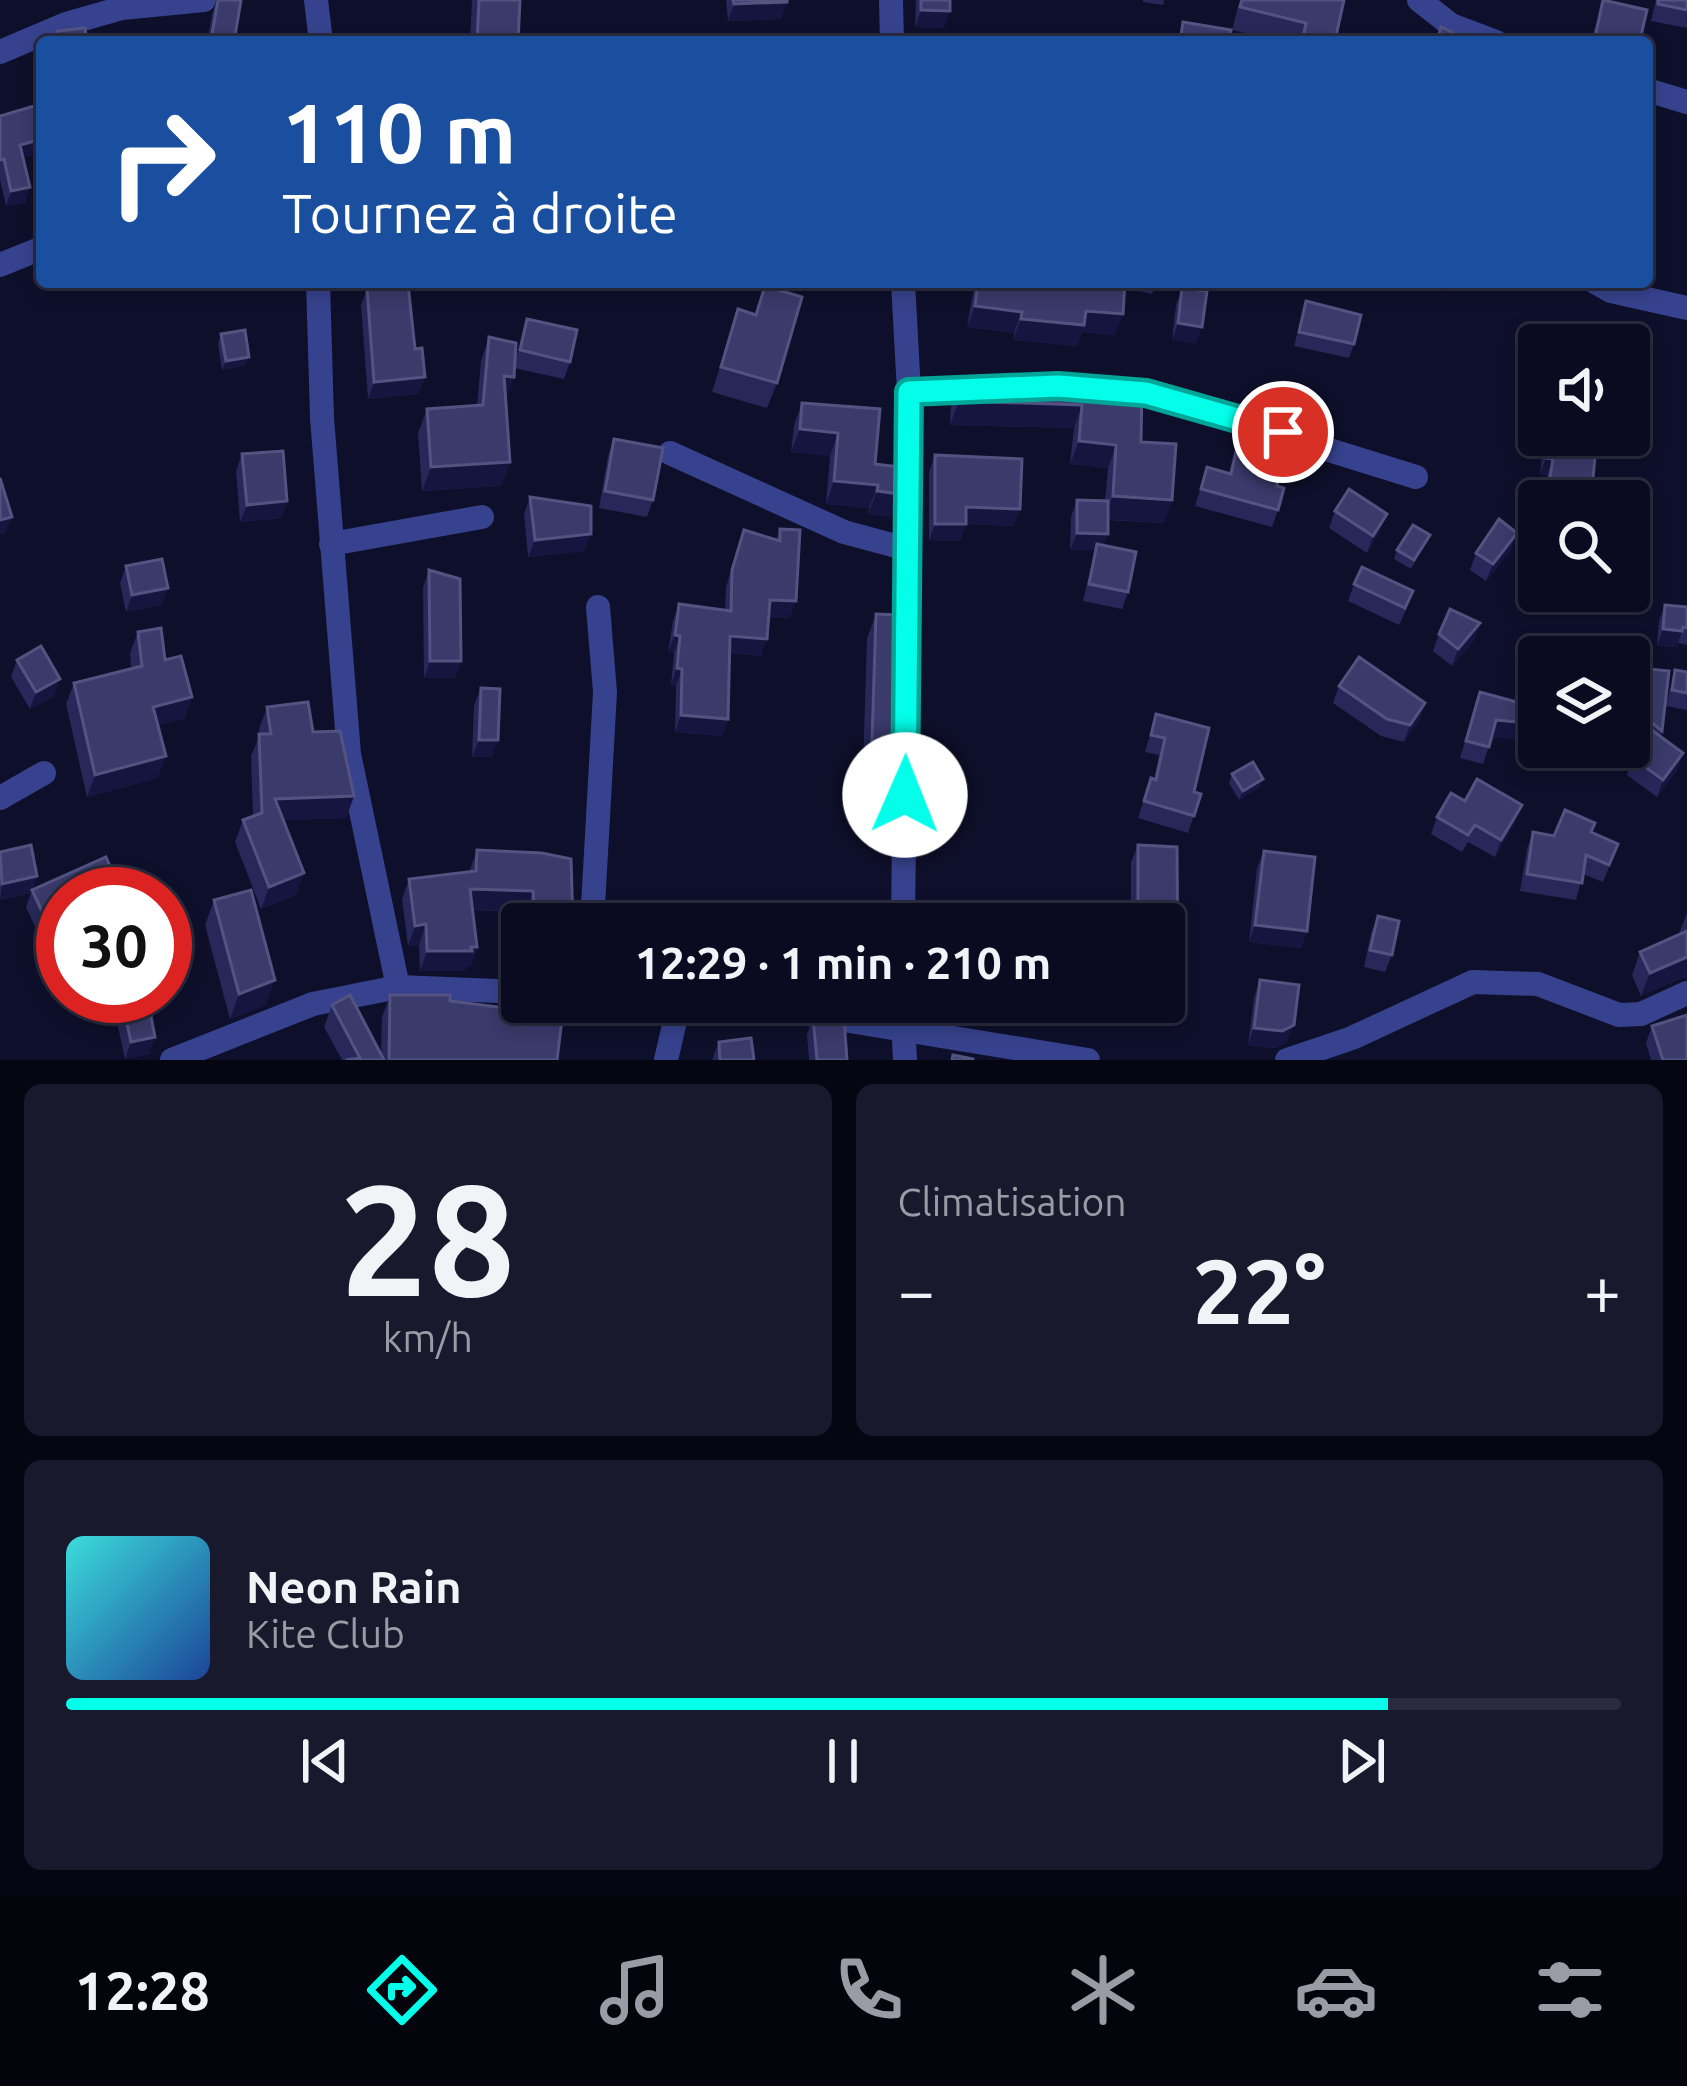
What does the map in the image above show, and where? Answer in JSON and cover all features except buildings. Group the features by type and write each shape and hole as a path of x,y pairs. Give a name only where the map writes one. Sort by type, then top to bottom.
{"street":[{"path":"38,36 122,8 205,0"},
{"path":"316,0 320,36"},
{"path":"891,0 892,36"},
{"path":"1419,0 1451,25 1480,36"},
{"path":"0,52 36,37"},
{"path":"1653,92 1687,102"},
{"path":"0,265 36,250"},
{"path":"318,288 322,418 349,754 398,987"},
{"path":"903,288 909,392 903,903"},
{"path":"1605,288 1687,308"},
{"path":"909,392 1016,388"},
{"path":"1080,388 1146,393 1417,477"},
{"path":"670,453 844,532 907,549"},
{"path":"331,544 482,518"},
{"path":"593,903 605,692 598,607"},
{"path":"0,798 44,773"},
{"path":"1287,1060 1352,1039 1473,982 1538,984 1619,1016 1641,1014 1687,993"},
{"path":"172,1060 313,1004 398,987 501,991"},
{"path":"666,1060 675,1023"},
{"path":"864,1023 1088,1060"},
{"path":"902,1023 905,1060"}],"route":[{"path":"905,795 909,392 1058,386 1146,393 1283,432"}]}
